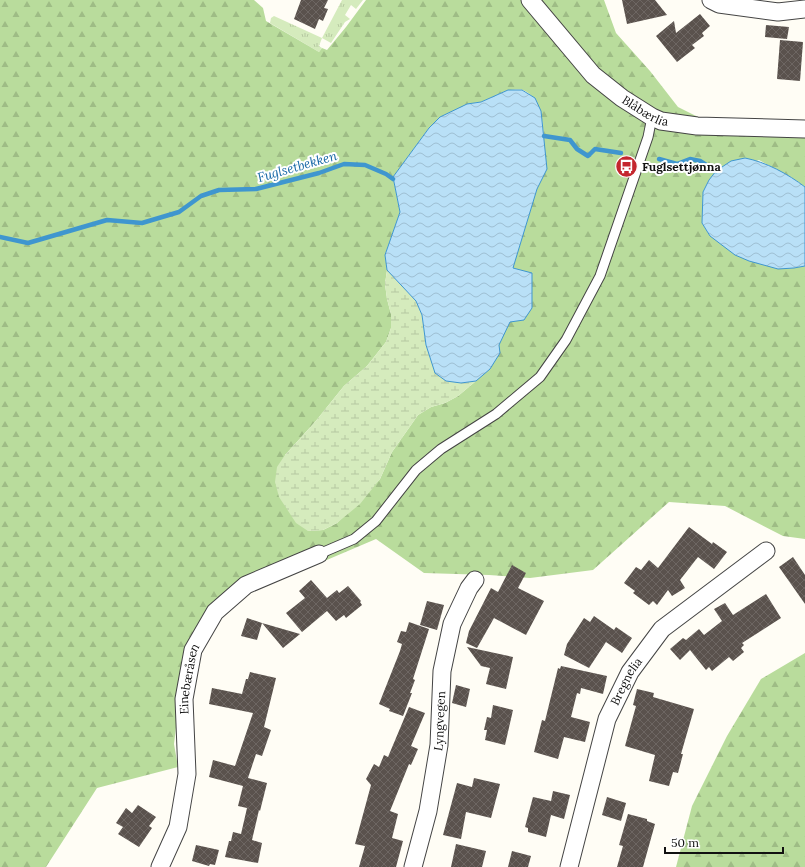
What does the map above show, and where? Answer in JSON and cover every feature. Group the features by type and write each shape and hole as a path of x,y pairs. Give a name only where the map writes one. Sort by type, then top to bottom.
{"street":[{"name":"Blåbærlia","path":"530,0 593,75 622,98 652,117 661,121 697,126 805,129"},
{"path":"711,0 719,4 746,4 778,12 805,8"},
{"name":"Bregnelia","path":"569,867 607,719 630,672 662,629 766,551"},
{"name":"Einebæråsen","path":"160,867 178,827 187,774 184,699 193,650 215,612 246,586 319,554"},
{"name":"Lyngvegen","path":"414,867 428,811 438,745 442,671 452,624 469,588 475,580"}],"lane":[{"path":"319,554 354,539 376,521 416,470 441,449 496,414 540,377 566,340 600,276 648,137 652,117"}],"green space":[{"path":"0,0 254,0 263,8 266,21 319,52 322,48 327,50 366,0 604,0 616,33 650,71 678,107 710,123 805,128 805,187 759,160 709,180 703,192 702,223 710,236 794,268 805,266 805,539 783,536 725,506 669,502 593,570 530,578 424,573 376,539 219,606 178,711 174,744 178,767 97,788 46,867 0,867","holes":["508,90 523,90 534,99 540,110 544,136 476,381 458,396 445,403 431,407 418,415 392,452 380,479 337,523 323,530 308,531 285,455 315,422 344,386 367,366 386,342 391,328 391,314 385,284 387,270 385,255 400,212 393,177 429,128 467,104 481,102"]},
{"path":"342,0 363,0 356,9 351,5 345,15 350,19 345,22 331,43 322,38"},
{"path":"274,16 322,38 319,46 322,48 319,52 270,23 271,18"},
{"path":"387,270 416,301 422,315 426,345 461,383 476,381 458,396 445,403 431,407 418,415 392,452 380,479 360,504 337,523 323,530 308,531 296,523 279,497 275,482 277,467 285,455 315,422 344,386 367,366 386,342 391,328 391,314 385,284"},
{"path":"805,653 805,867 676,867 692,806 727,736 761,679"}],"water":[{"path":"508,90 522,90 535,98 541,111 547,169 537,189 513,268 532,273 532,308 524,320 510,322 499,345 500,353 490,369 476,381 461,383 446,381 435,373 426,345 422,315 416,301 387,270 385,255 400,212 393,177 429,128 440,117 467,104 481,102"},
{"path":"745,158 761,162 776,169 805,187 805,266 778,269 749,261 735,255 710,236 702,223 703,192 709,180 716,171 731,161"}],"building":[{"path":"301,0 328,0 324,8 328,9 323,21 319,19 315,29 294,19"},
{"path":"622,0 655,0 667,15 627,24"},
{"path":"700,14 710,26 702,33 704,36 692,45 695,48 677,62 656,36 674,21 676,33"},
{"path":"766,25 789,27 787,39 765,37"},
{"path":"780,40 803,42 800,81 777,79"},
{"path":"689,527 712,544 713,542 727,552 714,569 698,557 680,580 685,588 672,596 668,590 657,605 653,601 649,605 633,593 635,591 624,583 636,567 641,570 649,560 658,568"},
{"path":"793,557 805,575 805,604 779,567"},
{"path":"512,565 526,573 518,588 544,601 526,635 494,618 477,648 466,643 469,631 491,588 498,592"},
{"path":"311,580 327,598 337,590 339,593 348,586 361,601 360,602 362,605 346,618 344,615 336,621 327,611 302,632 286,613 305,598 299,591"},
{"path":"766,594 781,618 742,643 744,645 741,648 744,652 733,661 729,657 712,671 709,667 706,670 690,650 680,660 670,649 683,638 686,640 699,629 704,635 722,621 714,609 725,603 733,615"},
{"path":"427,601 444,605 437,630 420,625"},
{"path":"594,616 614,630 616,627 632,638 622,653 606,642 589,668 564,655 567,644 584,618 590,622"},
{"path":"247,618 262,623 257,640 241,636"},
{"path":"409,622 429,629 413,679 415,680 410,693 412,693 403,716 389,711 390,709 379,704 400,651 402,644 397,642 401,631 406,632"},
{"path":"262,623 300,634 283,648"},
{"path":"467,647 513,657 506,689 486,684 490,668 481,666"},
{"path":"561,666 607,676 603,694 581,688 580,694 577,693 571,717 590,722 585,742 564,737 558,759 534,752 542,720 545,721 558,668 560,669"},
{"path":"250,672 276,678 264,727 271,730 262,756 256,754 248,778 267,783 252,840 262,843 258,863 225,857 233,832 241,834 247,808 238,806 243,786 209,777 213,760 235,766 253,713 209,704 212,688 242,694 246,679 248,679"},
{"path":"456,685 470,689 466,707 452,703"},
{"path":"637,689 654,693 653,697 694,709 681,754 683,754 678,773 673,772 669,786 649,781 655,755 625,746 636,706 633,705"},
{"path":"493,705 513,710 505,745 485,740 487,730 484,730 487,717 491,718"},
{"path":"409,707 425,713 411,746 418,749 411,765 409,764 390,811 398,814 392,838 403,841 396,867 359,867 365,846 355,844 371,785 366,779 374,764 379,767 384,755 388,757"},
{"path":"474,778 500,784 491,818 466,812 461,839 443,835 457,783 472,787"},
{"path":"553,791 570,795 564,819 551,815 546,837 528,832 528,828 525,827 533,797 551,801"},
{"path":"607,797 626,803 621,821 602,815"},
{"path":"138,805 156,817 149,826 152,828 139,847 118,834 123,827 116,823 126,808 132,813"},
{"path":"628,814 647,819 647,821 655,824 643,867 617,867 623,846 619,845"},
{"path":"456,844 486,851 482,867 451,867"},
{"path":"196,845 219,850 215,865 210,864 209,866 192,861"},
{"path":"512,851 531,856 528,867 508,867"}],"waterway":[{"path":"544,136 570,140 577,149 588,156 595,149 621,153"},
{"path":"659,159 677,164 690,159 700,161 716,171"},
{"name":"Fuglsetbekken","path":"0,237 28,243 107,220 142,223 179,212 201,196 219,190 256,189 319,173 344,164 365,165 386,174 393,179"}],"place":[{"name":"Fuglsettjønna","path":"627,167"}]}
